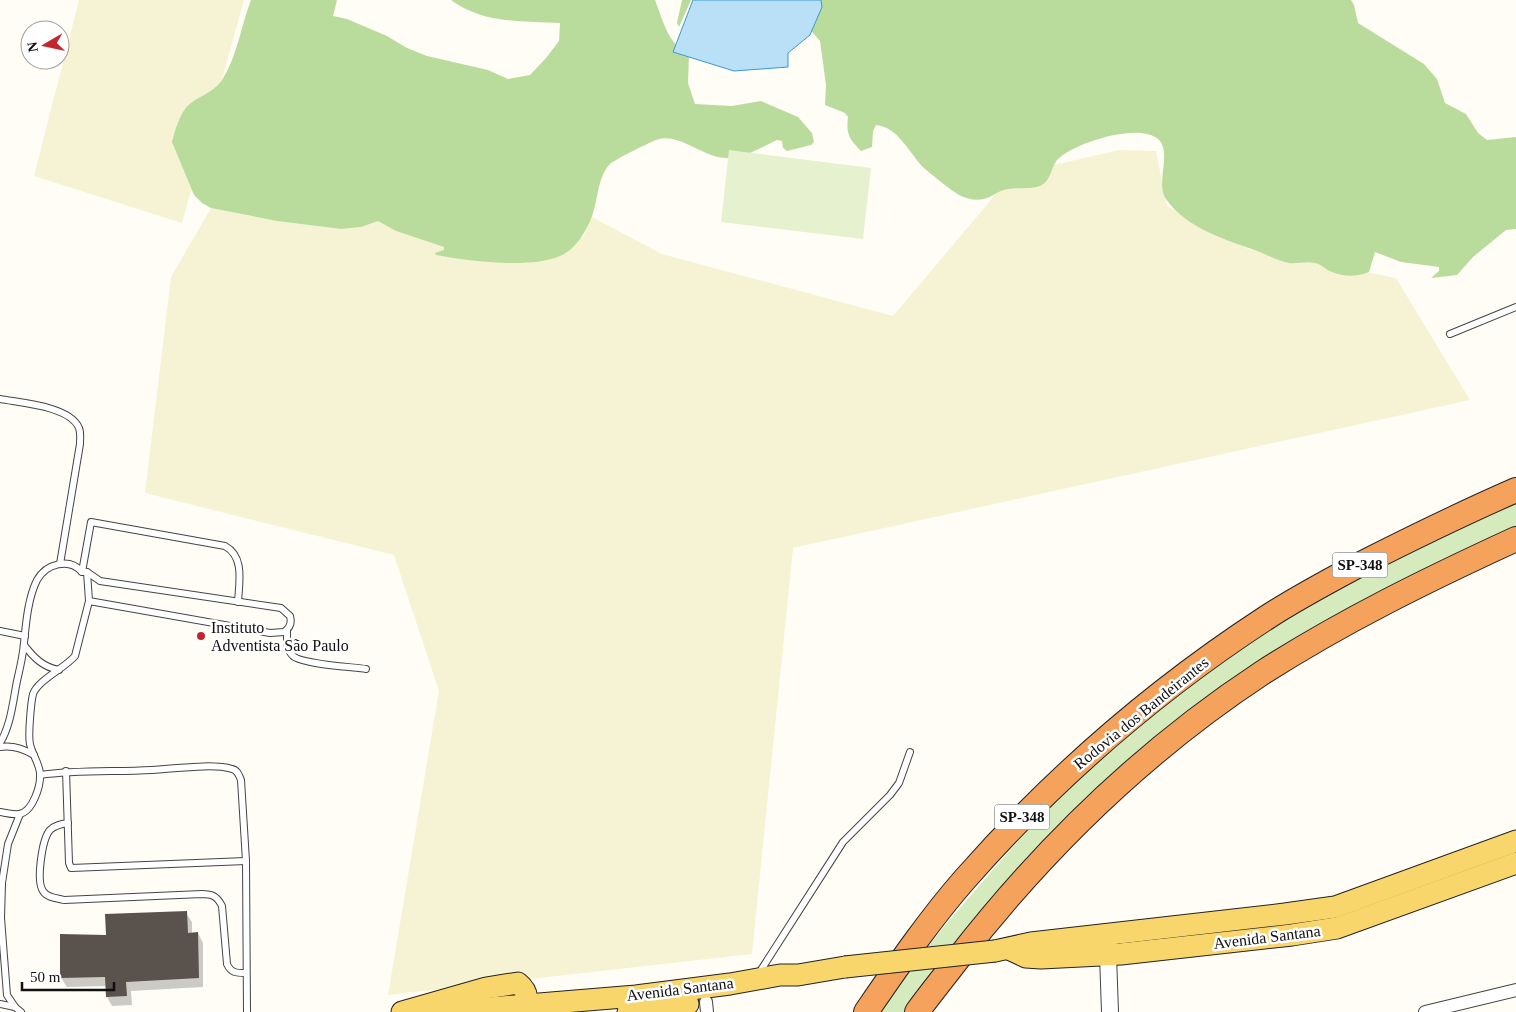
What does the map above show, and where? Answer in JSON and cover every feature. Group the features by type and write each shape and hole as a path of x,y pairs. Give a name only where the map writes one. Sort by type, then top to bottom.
{"highway":[{"name":"Rodovia dos Bandeirantes","path":"866,1012 928,924 964,880 1010,830 1065,775 1159,694 1267,617 1320,586 1455,516 1516,490"},
{"name":"SP-348","path":"917,1012 1013,890 1051,849 1088,812 1175,738 1262,674 1351,620 1440,574 1516,539"}],"main road":[{"name":"Avenida Santana","path":"442,1012 523,1008 636,996 730,984 780,975 798,975 845,967 1002,950 1039,942 1335,907 1516,841"},
{"name":"Avenida Santana","path":"1002,950 1026,957 1108,955 1282,936 1337,928 1516,864"},
{"name":"Avenida Santana","path":"628,1012 707,1007 732,997 766,988 798,975"},
{"path":"402,1012 478,990 508,984 518,984 525,989 527,998 523,1008"}],"street":[{"path":"1108,955 1110,1012"},
{"path":"1425,1012 1516,990"}],"lane":[{"path":"1450,334 1516,307"},
{"path":"0,399 62,412 78,426 80,433 79,452 60,564"},
{"path":"0,812 20,814 28,810 33,804 40,775 29,737 33,696 40,684 75,656 89,601 85,572 91,522 225,546 232,550 236,556 239,578 238,602"},
{"path":"0,743 8,725 31,602 38,579 51,566 60,564 79,569 100,581 284,610 291,619 287,630 287,644 289,651 298,660 366,669"},
{"path":"89,601 270,633 287,630"},
{"path":"0,631 25,636"},
{"path":"24,645 43,664 59,670"},
{"path":"0,747 20,749 34,755"},
{"path":"755,979 843,842 890,795 899,783 910,752"},
{"path":"40,775 66,771 209,767 236,770 241,780 246,861 247,1012"},
{"path":"66,771 69,863 71,868 246,861"},
{"path":"20,814 8,844 2,883 1,918 2,963 6,996 21,1012"},
{"path":"68,823 54,827 48,832 44,840 40,882 42,890 47,895 64,900 214,895 222,906 226,964 229,970 236,973 246,973"},
{"path":"0,1004 15,1007"}],"shaded area":[{"path":"79,0 244,0 182,223 34,176 61,70 70,70 70,35"},
{"path":"1119,150 1156,151 1167,206 1248,249 1396,278 1470,400 793,548 752,954 388,995 439,691 394,555 145,493 171,277 211,208 277,221 341,229 361,227 378,220 396,231 444,247 444,249 583,237 592,217 662,254 893,316 1001,188 1028,171"}],"green space":[{"path":"251,0 337,0 333,16 347,19 387,36 407,48 427,56 488,70 508,79 530,75 546,58 559,41 560,23 503,20 463,8 451,0 655,0 671,38 689,55 688,83 695,104 732,106 761,101 798,117 812,133 814,142 811,145 787,151 783,148 782,141 777,140 747,154 728,158 710,154 673,139 664,138 656,140 609,165 602,177 591,219 583,235 570,250 560,256 533,262 499,263 436,255 435,253 444,250 444,247 396,231 378,221 361,227 341,229 277,221 211,208 194,195 172,142 185,109 222,80 235,51"},
{"path":"682,0 691,0 679,27 677,23"},
{"path":"805,0 1351,0 1358,23 1424,64 1437,79 1445,103 1466,114 1478,133 1487,140 1516,137 1516,229 1506,230 1473,257 1457,275 1431,278 1439,271 1439,267 1401,262 1375,252 1369,272 1355,276 1337,274 1315,263 1285,262 1221,238 1196,226 1185,218 1166,199 1163,193 1163,146 1159,140 1150,135 1138,133 1107,136 1065,153 1055,163 1045,183 1038,187 1012,188 984,199 968,199 946,186 925,169 904,142 884,127 876,125 873,131 872,147 861,151 854,143 849,136 848,117 845,113 825,105 826,85 820,41 806,25"},
{"path":"729,150 871,168 863,239 721,222"},
{"path":"1516,503 1516,527 1422,571 1330,619 970,925 923,984 904,1012 878,1012 901,979 907,975 942,929 1017,842 1019,837 1088,770 1161,707 1238,649 1319,599 1392,561"}],"water":[{"path":"693,0 821,0 822,7 810,35 788,53 788,67 734,71 673,52"}],"building":[{"path":"187,911 188,933 198,932 199,978 126,982 127,996 106,997 105,977 60,978 60,934 106,935 105,914"}],"place":[{"name":"Instituto Adventista São Paulo","path":"201,636"}]}
